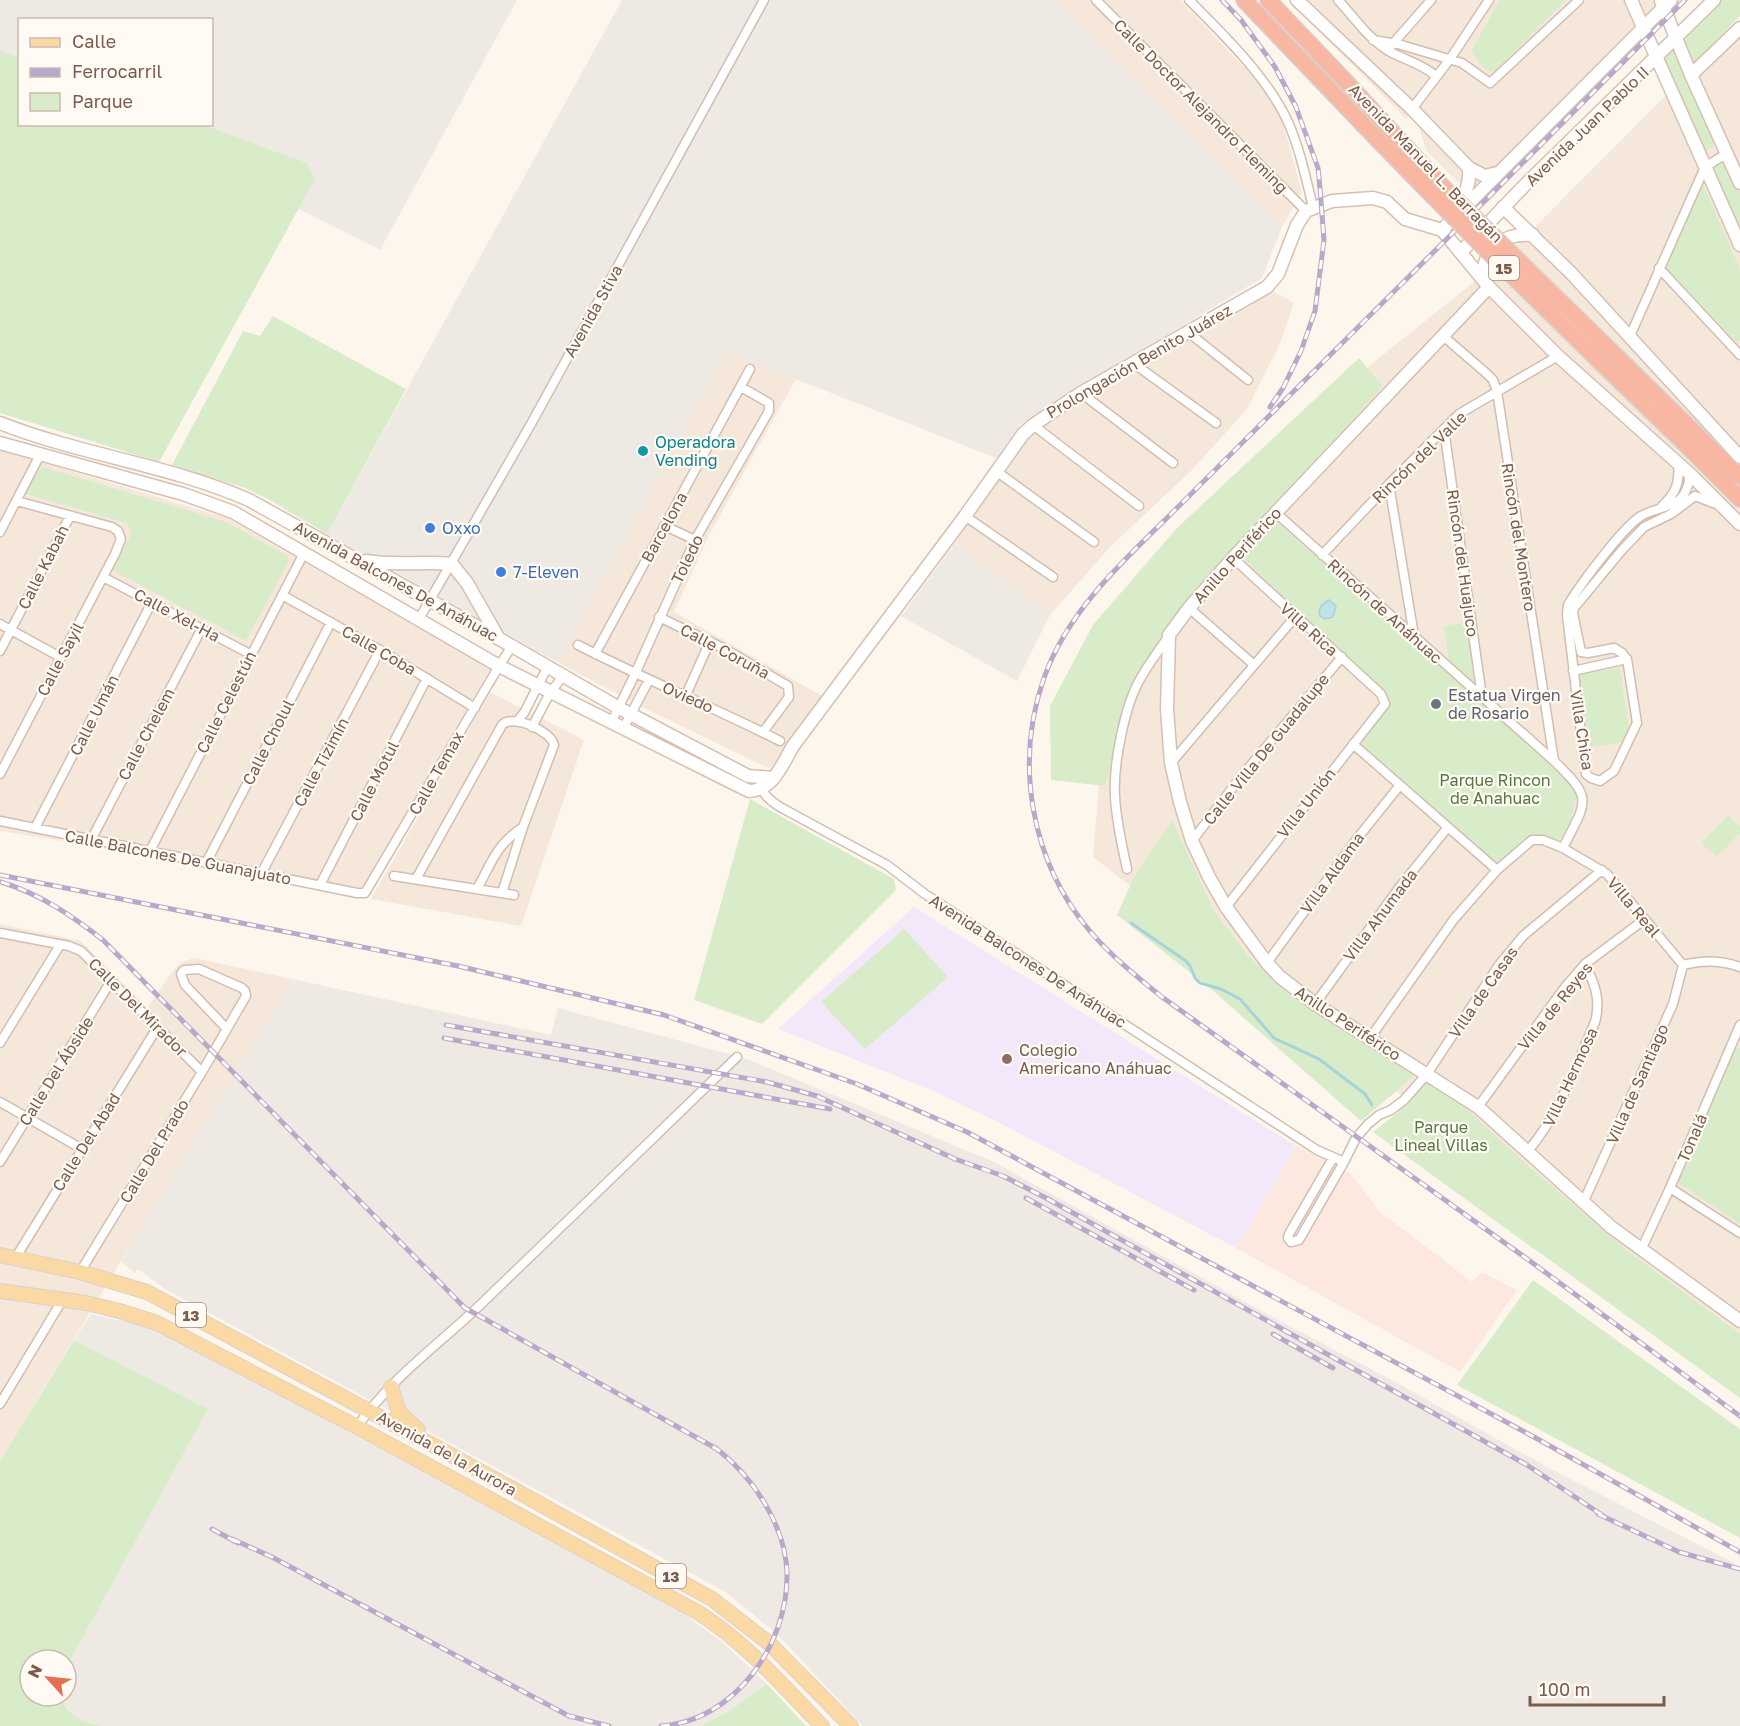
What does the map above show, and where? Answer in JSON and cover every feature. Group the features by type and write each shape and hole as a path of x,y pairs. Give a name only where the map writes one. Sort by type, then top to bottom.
{"highway":[{"name":"Avenida Manuel L. Barragán","path":"1244,0 1428,193 1685,434 1740,477"},
{"name":"Avenida Manuel L. Barragán","path":"1268,0 1440,184 1685,434 1740,499"}],"main road":[{"name":"Avenida de la Aurora","path":"0,1255 80,1272 156,1296 712,1599 770,1644 851,1726"},
{"name":"Avenida de la Aurora","path":"0,1291 63,1299 119,1311 156,1323 357,1427 699,1613 760,1663 822,1726"},
{"path":"391,1387 393,1399 402,1416 442,1450"}],"street":[{"name":"Avenida Stiva","path":"419,620 764,0"},
{"name":"Calle Doctor Alejandro Fleming","path":"1095,0 1309,209"},
{"path":"1189,0 1226,38 1276,99 1293,134 1309,209 1332,201 1373,198 1387,202 1405,219 1437,228 1461,252 1486,284 1558,356 1690,474 1740,524"},
{"path":"1297,0 1412,109 1469,168 1485,176 1499,173"},
{"path":"1390,46 1431,0"},
{"path":"1412,109 1450,59 1489,0"},
{"path":"1340,1 1373,40 1465,64 1487,82 1491,82 1579,0"},
{"path":"1631,0 1740,245"},
{"name":"Avenida Juan Pablo II","path":"1461,252 1503,207 1714,0"},
{"path":"1665,2 1691,75 1740,183"},
{"name":"Avenida Juan Pablo II","path":"1437,228 1499,173 1643,28 1665,2"},
{"path":"1691,75 1740,28"},
{"path":"1390,46 1426,67 1436,76"},
{"path":"1630,336 1705,167 1726,154"},
{"path":"1437,228 1446,222 1459,205 1469,184 1469,168"},
{"path":"1503,207 1630,336 1740,457"},
{"name":"Prolongación Benito Juárez","path":"762,790 774,778 793,746 965,516 1014,445 1033,424 1081,393 1273,282 1297,225 1309,209"},
{"path":"1486,284 1484,263 1499,243 1512,235 1533,235"},
{"path":"1659,268 1740,355"},
{"name":"Anillo Periférico","path":"1486,284 1442,335 1233,558 1189,608 1169,635 1167,699 1171,763 1180,802 1192,841 1209,878 1226,907 1280,977 1315,1004 1478,1107 1611,1227 1740,1321"},
{"path":"1188,332 1248,380"},
{"name":"Rincón del Montero","path":"1442,335 1486,373 1497,392 1554,761"},
{"name":"Rincón del Valle","path":"1322,555 1389,483 1459,414 1558,356"},
{"path":"1134,363 1216,423"},
{"name":"Barcelona","path":"595,654 750,369"},
{"name":"Toledo","path":"616,706 635,674 695,540 769,411 768,402 741,387"},
{"path":"1081,393 1173,463"},
{"path":"0,532 40,454 41,447 39,442 4,424"},
{"name":"Avenida Balcones De Anáhuac","path":"4,424 222,489 249,500 616,706 748,776 761,776"},
{"path":"1033,424 1139,506"},
{"name":"Rincón del Huajuco","path":"1444,429 1482,698"},
{"name":"Avenida Balcones De Anáhuac","path":"0,443 216,505 254,523 499,666 550,693 609,720 743,789 762,790 769,800 887,865 925,894 1333,1158 1344,1162"},
{"path":"1661,507 1675,493 1678,486 1678,464"},
{"path":"996,471 1094,542"},
{"path":"1573,671 1627,659 1614,648 1588,653 1581,652 1570,601 1626,529 1642,516 1682,498 1690,474"},
{"path":"1389,483 1414,636"},
{"path":"1571,608 1644,527 1671,514 1695,496 1724,508"},
{"path":"17,501 70,516"},
{"name":"Rincón de Anáhuac","path":"1275,512 1554,761 1577,785 1582,796 1582,808 1563,848"},
{"name":"Calle Sayil","path":"0,774 120,544 120,535 115,529 70,516"},
{"name":"Calle Kabah","path":"0,651 70,516"},
{"path":"965,516 1053,577"},
{"path":"665,526 695,540"},
{"path":"1626,529 1636,535"},
{"path":"304,553 309,546 314,544 340,551"},
{"name":"Calle Celestún","path":"150,851 304,553"},
{"name":"Villa Rica","path":"1233,558 1295,617 1342,657 1381,694 1385,701"},
{"path":"356,560 388,565 435,562 452,564 467,583 499,639"},
{"name":"Calle Xel-Ha","path":"103,577 250,654"},
{"name":"Calle Coba","path":"282,595 380,650 475,708"},
{"name":"Calle Umán","path":"35,828 152,602"},
{"path":"1189,608 1253,664"},
{"name":"Villa Chica","path":"1571,608 1573,671 1586,774 1600,781 1614,771 1637,723 1627,659"},
{"name":"Calle Coruña","path":"659,617 710,641 789,688 789,697 763,732"},
{"path":"1171,763 1295,617"},
{"name":"Calle Cholul","path":"206,863 331,622"},
{"path":"0,624 60,657"},
{"name":"Calle Chelem","path":"91,840 202,628"},
{"path":"1127,869 1114,794 1123,730 1138,684 1169,635"},
{"path":"686,695 710,641"},
{"name":"Oviedo","path":"578,645 780,741"},
{"name":"Calle Temax","path":"357,893 365,893 369,889 512,646"},
{"name":"Calle Tizimín","path":"261,874 380,650"},
{"name":"Calle Villa De Guadalupe","path":"1192,841 1246,770 1342,657"},
{"path":"518,720 547,668"},
{"path":"532,727 550,693 563,676"},
{"name":"Calle Motul","path":"320,885 427,678"},
{"path":"627,729 649,680"},
{"name":"Villa Unión","path":"1226,907 1383,708 1385,701"},
{"path":"609,720 616,706"},
{"path":"416,879 502,725 509,720 518,720 551,737 554,745 523,827 502,893"},
{"path":"1353,744 1497,870 1454,919 1370,1038"},
{"path":"762,790 761,776 774,778"},
{"name":"Villa Aldama","path":"1267,963 1356,840 1400,785"},
{"name":"Calle Balcones De Guanajuato","path":"0,821 357,893"},
{"path":"477,889 498,849 507,837 523,827"},
{"name":"Villa Ahumada","path":"1315,1004 1399,888 1448,827"},
{"name":"Villa Real","path":"1497,870 1532,840 1543,840 1563,848 1602,870 1614,881 1683,965"},
{"name":"Villa de Casas","path":"1427,1074 1493,973 1523,936 1602,870"},
{"path":"394,876 513,895"},
{"name":"Villa de Reyes","path":"1478,1107 1565,987 1585,964 1645,919"},
{"name":"Calle Del Mirador","path":"0,933 69,946 85,954 202,1072"},
{"path":"0,1043 60,945"},
{"path":"1683,965 1698,961 1715,961 1740,967"},
{"name":"Villa Hermosa","path":"1528,1150 1544,1132 1554,1115 1595,1022 1598,997 1585,964"},
{"name":"Villa de Santiago","path":"1584,1201 1673,1004 1683,965"},
{"name":"Calle Del Prado","path":"80,1272 246,996 245,991 199,969 184,970 181,974 185,985 226,1028"},
{"name":"Calle Del Ábside","path":"0,1162 111,981"},
{"name":"Tonalá","path":"1641,1250 1736,1043 1740,1025"},
{"name":"Calle Del Abad","path":"16,1257 157,1028"},
{"path":"357,1427 368,1410 391,1387 477,1308 737,1057"},
{"path":"1333,1158 1289,1234 1288,1238 1291,1242 1299,1240 1335,1180 1356,1138 1379,1115 1399,1105 1427,1074"},
{"path":"0,1102 82,1149"},
{"path":"1324,1175 1335,1180"},
{"path":"1670,1188 1740,1233"},
{"path":"1308,1202 1318,1209"},
{"path":"0,1404 63,1299"}],"shaded area":[{"path":"0,0 517,0 380,250 135,126 213,126 213,18 18,18 18,66 0,57"},
{"path":"622,0 1053,0 1116,65 1282,227 1262,278 1032,416 1021,424 996,458 727,352 557,662 327,534"},
{"path":"1053,0 1180,0 1258,82 1282,119 1302,193 1282,227 1116,65"},
{"path":"1288,0 1682,0 1480,204 1426,150 1414,111 1423,98 1406,119"},
{"path":"1740,21 1740,487 1635,386 1740,489 1740,1382 1595,1245 1093,857 1109,667 1368,367 1504,258"},
{"path":"1271,290 1294,303 1280,344 1247,409 1192,470 1110,547 1050,615 955,543 1030,434 1081,400"},
{"path":"727,351 796,379 710,533 674,612 822,696 772,767 768,768 642,707 557,662"},
{"path":"0,450 227,518 490,669 363,888 0,831"},
{"path":"955,543 1050,615 1017,681 901,616"},
{"path":"490,692 584,740 521,926 371,899"},
{"name":"Colegio Americano Anáhuac","path":"914,907 1296,1146 1236,1248 1000,1123 932,1090 778,1029"},
{"path":"0,924 81,941 147,1008 175,968 182,962 194,958 292,979 0,1461"},
{"path":"292,979 551,1035 558,1008 747,1059 994,1162 1547,1467 1732,1562 1740,1569 1740,1726 863,1726 776,1633 724,1591 163,1288 138,1269 135,1273 121,1262"},
{"path":"1296,1146 1350,1173 1378,1210 1472,1282 1482,1272 1517,1290 1460,1372 1236,1248"},
{"path":"91,1314 168,1335 684,1614 722,1642 767,1684 729,1711 701,1726 104,1726 79,1720 67,1708 78,1708 77,1648 208,1409 74,1340"}],"green space":[{"path":"1500,0 1566,0 1493,73 1482,66 1471,51"},
{"path":"1716,0 1740,0 1740,16 1694,63 1681,35"},
{"path":"1673,49 1716,144 1706,151 1663,57"},
{"path":"0,51 18,58 18,126 206,126 307,163 315,179 159,462 0,413"},
{"path":"1725,160 1740,194 1740,230 1712,168"},
{"path":"1703,184 1740,269 1740,341 1737,342 1665,267"},
{"path":"273,316 406,389 327,534 245,488 172,465 243,331 260,336"},
{"path":"1359,358 1383,386 1188,600 1136,674 1105,786 1051,780 1050,706 1093,625 1176,529"},
{"path":"43,467 226,522 286,555 289,561 246,641 112,570 132,533 127,523 26,494 38,470"},
{"name":"Parque Rincon de Anahuac","path":"1275,520 1570,782 1577,796 1570,822 1559,840 1529,836 1497,866 1360,742 1391,700 1242,557"},
{"path":"1468,622 1474,683 1449,663 1444,626"},
{"path":"1620,668 1629,730 1624,742 1590,747 1579,674"},
{"path":"750,799 894,879 896,890 762,1024 694,1000"},
{"path":"1728,815 1740,827 1740,833 1717,857 1701,843"},
{"path":"1172,820 1213,909 1248,956 1286,992 1414,1076 1361,1121 1211,989 1117,915 1134,877"},
{"path":"904,929 948,977 865,1049 821,1002"},
{"path":"1733,1047 1740,1049 1740,1224 1674,1180"},
{"name":"Parque Lineal Villas","path":"1426,1082 1465,1108 1629,1252 1740,1334 1740,1398 1373,1132 1396,1114"},
{"path":"1533,1280 1740,1429 1740,1538 1457,1385"},
{"path":"74,1340 208,1409 77,1648 18,1648 18,1708 67,1708 78,1718 104,1726 0,1726 0,1461"},
{"path":"767,1684 806,1726 701,1726 729,1711"}],"water":[{"path":"1329,600 1336,606 1333,617 1325,619 1320,616 1320,608"}],"waterway":[{"path":"1131,923 1186,961 1200,983 1221,989 1240,999 1274,1038 1319,1059 1365,1094 1372,1105"}],"railway":[{"path":"1222,0 1241,20 1275,67 1296,107 1318,168 1324,240 1315,311 1301,351 1283,388 1270,407"},
{"path":"1685,0 1098,589 1067,631 1044,678 1035,710 1030,744 1030,777 1041,842 1053,873 1069,903 1089,930 1124,965 1162,997 1530,1261 1740,1416"},
{"path":"0,875 458,966 664,1015 857,1084 967,1132 1534,1437 1740,1552"},
{"path":"1,882 55,906 103,940 465,1308 717,1449 755,1488 774,1521 785,1556 787,1574 785,1600 778,1627 767,1652 734,1694 712,1710 688,1721 661,1726"},
{"path":"446,1025 767,1082 817,1096 955,1159 1003,1176 1046,1198 1527,1465 1605,1517"},
{"path":"444,1038 830,1109"},
{"path":"1026,1198 1194,1290"},
{"path":"1273,1334 1333,1368"},
{"path":"1598,1514 1679,1552 1740,1569"},
{"path":"212,1529 238,1543"},
{"path":"232,1539 272,1557 569,1716 609,1726"}],"place":[{"name":"Operadora Vending","path":"643,451"},
{"name":"Oxxo","path":"430,528"},
{"name":"7-Eleven","path":"501,572"},
{"name":"Estatua Virgen de Rosario","path":"1436,704"},
{"name":"Colegio Americano Anáhuac","path":"1007,1059"}]}
